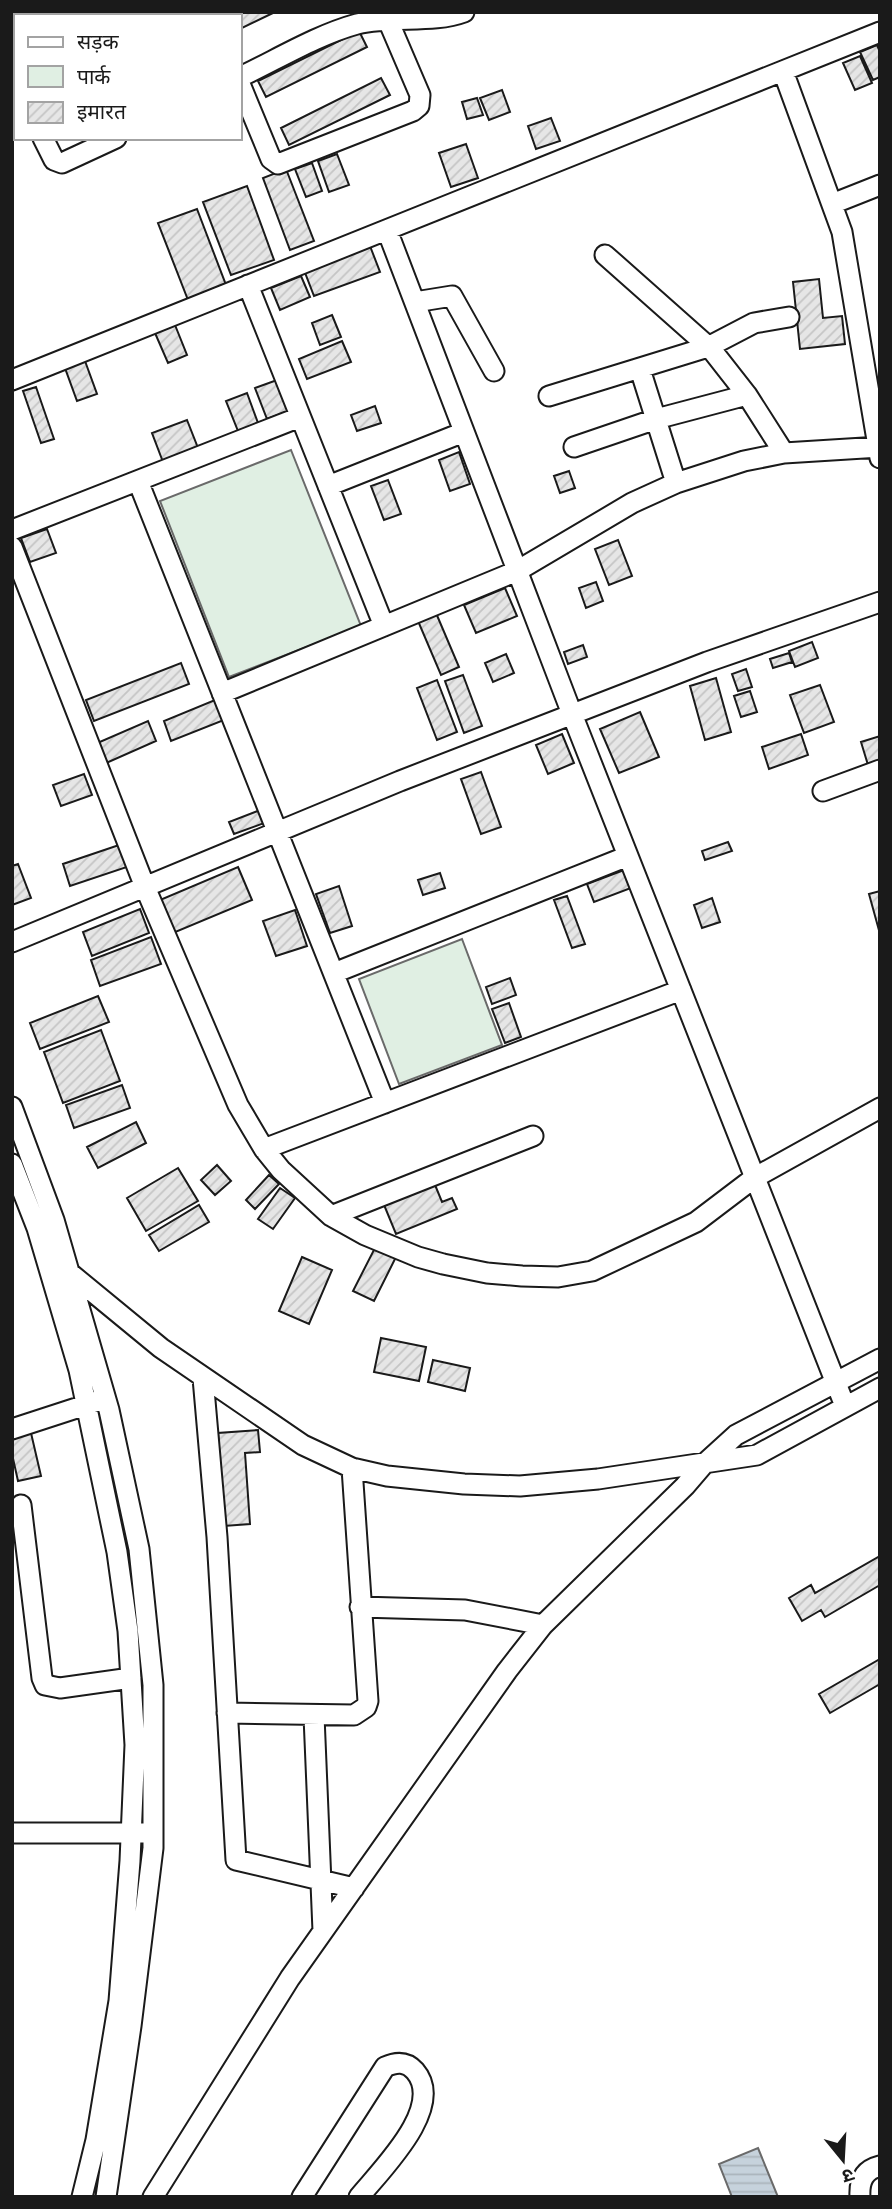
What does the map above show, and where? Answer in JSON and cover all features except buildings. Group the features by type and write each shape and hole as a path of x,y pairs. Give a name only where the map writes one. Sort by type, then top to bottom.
{"street":[{"path":"242,76 357,24 387,18 464,12"},
{"path":"242,89 271,159 278,164 413,111 419,106 420,95 387,18"},
{"path":"12,380 880,32"},
{"path":"222,693 517,570 632,503 676,483 744,461 784,453 828,449 879,451 846,253 832,204 783,71"},
{"path":"44,140 54,160 62,163 112,140"},
{"path":"832,204 880,185"},
{"path":"387,230 572,714 845,1406"},
{"path":"605,255 708,347 747,395 784,453"},
{"path":"248,285 384,626"},
{"path":"415,302 454,298 494,371"},
{"path":"549,396 708,347 754,323 789,317"},
{"path":"640,369 676,483"},
{"path":"574,447 656,419 747,395"},
{"path":"12,530 300,416"},
{"path":"328,486 464,432"},
{"path":"138,481 385,1102"},
{"path":"12,547 145,887 238,1105 264,1149 295,1185 331,1216 365,1235 418,1257 443,1264 487,1273 558,1278 592,1271 696,1222 754,1178 880,1108"},
{"path":"12,942 400,781 572,714 707,662 879,606"},
{"path":"823,791 880,770"},
{"path":"334,974 628,856"},
{"path":"264,1149 681,990"},
{"path":"12,1107 54,1220 106,1398 140,1558 153,1685 153,1834 131,2026 106,2197"},
{"path":"331,1216 533,1136"},
{"path":"12,1164 43,1251 79,1370 117,1552 128,1631 135,1745 119,2000 96,2140 82,2197"},
{"path":"43,1251 161,1348 303,1445 352,1468 387,1476 464,1484 520,1486 702,1465 757,1455 880,1388"},
{"path":"153,2197 290,1978 507,1671 543,1625 685,1486 702,1465 736,1435 880,1359"},
{"path":"203,1378 217,1537 236,1860 354,1888"},
{"path":"12,1429 106,1398"},
{"path":"227,1713 314,1716 354,1714 366,1707 368,1701 352,1468"},
{"path":"21,1505 42,1678 46,1685 60,1688 131,1678"},
{"path":"360,1607 465,1610 543,1625"},
{"path":"314,1716 323,1931"},
{"path":"12,1833 131,1831 153,1834"},
{"path":"302,2197 385,2067 395,2062 409,2066 421,2080 423,2093 416,2125 359,2197"},
{"path":"859,2197 863,2175 871,2168 880,2166"}],"green space":[{"path":"291,450 361,626 229,677 160,501"},
{"path":"462,939 502,1045 399,1084 359,979"}],"shaded area":[{"path":"758,2148 778,2197 732,2197 719,2164"}]}
